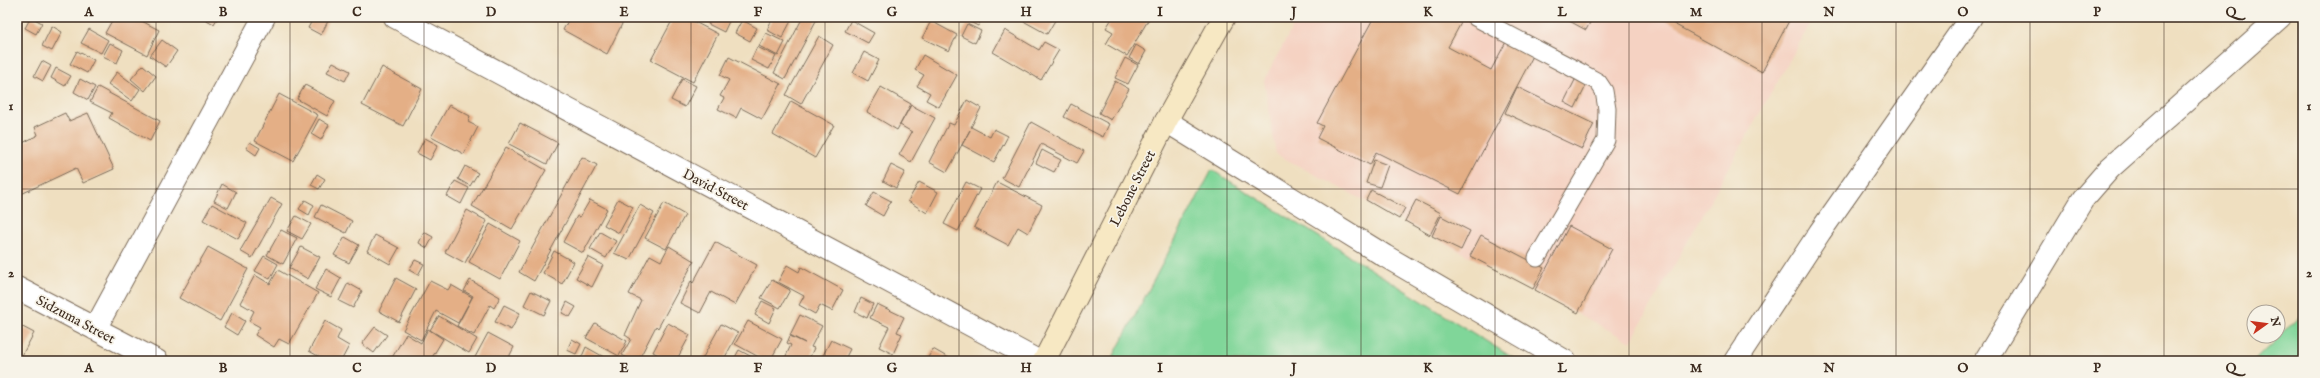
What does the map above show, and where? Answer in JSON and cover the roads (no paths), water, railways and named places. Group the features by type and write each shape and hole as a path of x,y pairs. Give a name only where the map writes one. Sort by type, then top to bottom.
{"street":[{"path":"95,329 264,17"},
{"name":"David Street","path":"395,17 1038,361"},
{"name":"Lebone Street","path":"1044,361 1166,121 1224,17"},
{"path":"1735,361 1820,232 1971,17"},
{"path":"1985,361 2083,199 2110,168 2280,17"},
{"path":"1166,121 1385,256 1565,361"},
{"name":"Sidzuma Street","path":"17,288 157,361"}],"lane":[{"path":"1475,17 1598,82 1604,91 1607,109 1606,140 1537,258"}]}
